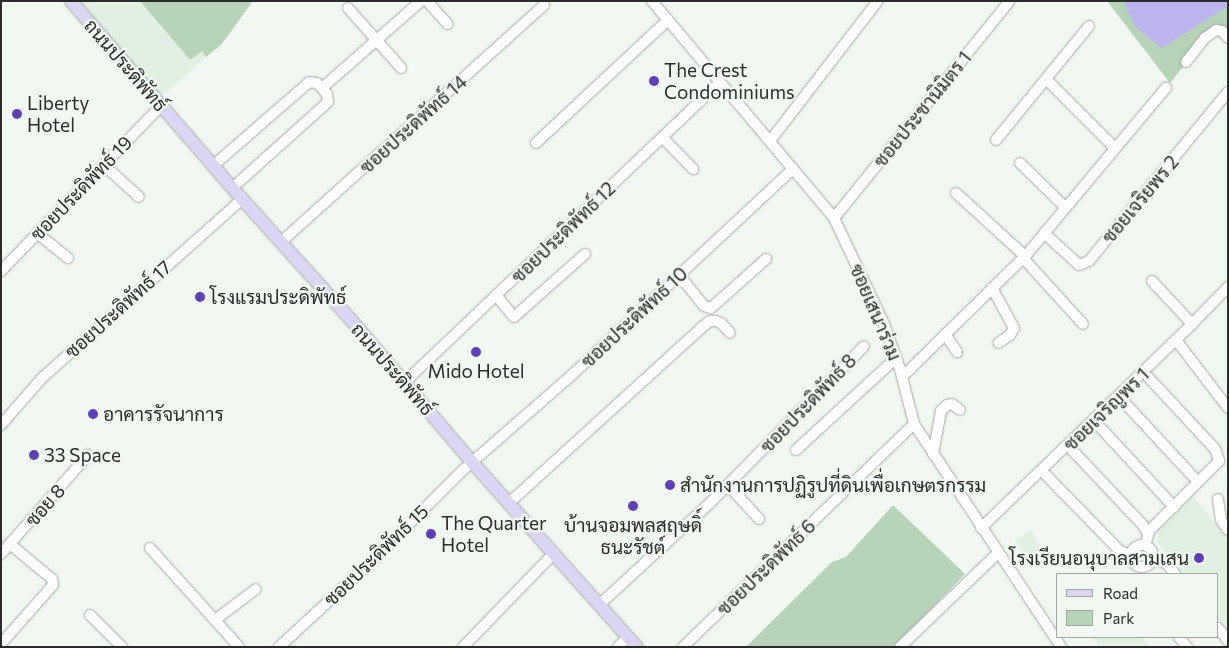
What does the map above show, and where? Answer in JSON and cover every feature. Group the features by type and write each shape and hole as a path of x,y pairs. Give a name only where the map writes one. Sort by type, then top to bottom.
{"main road":[{"name":"ถนนประดิพัทธ์","path":"71,1 232,188 405,382 472,462 632,642"}],"street":[{"path":"322,88 420,1"},
{"path":"427,1 448,24"},
{"name":"ซอยเสนาร่วม","path":"652,1 834,218 884,324 902,377 914,424 1061,647"},
{"path":"770,141 878,1"},
{"name":"ซอยประชานิมิตร 1","path":"834,218 1010,1"},
{"name":"ซอยประดิพัทธ์ 14","path":"281,242 544,5"},
{"path":"348,8 401,68"},
{"path":"536,143 668,20"},
{"path":"996,140 1089,26"},
{"path":"1186,62 1205,38 1216,30 1222,31 1228,38"},
{"path":"1046,80 1116,148"},
{"path":"214,165 309,82 317,83 328,94 328,102 232,188"},
{"name":"ซอยประดิพัทธ์ 12","path":"405,382 720,82"},
{"path":"902,377 1024,257 1166,88"},
{"name":"ซอยเจริยพร 2","path":"1044,233 1079,265 1089,261 1228,92"},
{"name":"ซอยประดิพัทธ์ 19","path":"1,271 161,106"},
{"path":"662,138 693,169"},
{"path":"1020,163 1066,208"},
{"path":"104,165 139,197"},
{"name":"ซอยประดิพัทธ์ 10","path":"472,462 573,374 793,169"},
{"path":"956,193 1024,257 1083,324"},
{"name":"ซอยประดิพัทธ์ 17","path":"1,425 42,378 242,199"},
{"path":"37,234 68,258"},
{"path":"496,296 514,316 585,254"},
{"path":"678,276 704,306 711,308 766,259"},
{"path":"1152,281 1192,324"},
{"name":"ซอยเจริญพร 1","path":"982,528 1228,287"},
{"path":"992,288 1014,328 1010,335 998,343"},
{"path":"509,503 710,320 721,323 730,334"},
{"path":"945,334 957,352"},
{"path":"1176,340 1228,408"},
{"name":"ซอยประดิพัทธ์ 8","path":"599,605 728,485 864,346"},
{"path":"796,450 896,358"},
{"path":"1145,545 1148,534 1216,465 1219,456 1148,377"},
{"path":"1123,401 1198,482"},
{"path":"933,454 942,411 947,405 952,404 960,410"},
{"name":"ซอยประดิพัทธ์ 6","path":"683,647 914,424"},
{"path":"1098,425 1174,507"},
{"path":"1072,450 1143,525 1148,534"},
{"name":"ซอย 8","path":"1,554 88,455"},
{"name":"ซอยประดิพัทธ์ 15","path":"279,647 372,562 472,462"},
{"path":"1046,475 1119,550 1131,556"},
{"path":"728,485 759,519"},
{"path":"1218,499 1220,520 1227,529"},
{"path":"1,644 53,585 52,579 10,544"},
{"path":"1154,557 1150,565 1139,571 1133,563 1131,556 1136,546 1145,545 1150,548 1154,557 1168,564 1175,573"},
{"path":"150,548 240,647"},
{"path":"463,647 554,553"},
{"path":"900,647 998,553"},
{"path":"215,620 256,589"},
{"path":"90,615 122,647"},
{"path":"1219,629 1228,641"},
{"path":"618,647 632,642"}],"shaded area":[{"path":"77,1 140,1 190,60 202,51 206,57 166,93 160,95"},
{"path":"1123,1 1228,1 1228,6 1162,48 1136,28"},
{"name":"โรงเรียนอนุบาลสามเสน","path":"1193,496 1228,539 1228,631 1219,620 1219,573 1181,573 1157,542 1159,530"},
{"path":"1031,530 1043,550 1027,560 1015,540"},
{"path":"1093,638 1143,638 1150,647 1099,647"}],"green space":[{"path":"140,1 253,1 221,45 206,57 202,51 190,60"},
{"path":"1107,1 1228,1 1228,38 1217,25 1170,83"},
{"path":"893,505 965,574 894,647 746,647 832,562 846,557"}],"place":[{"name":"The Crest Condominiums","path":"654,81"},
{"name":"Liberty Hotel","path":"17,114"},
{"name":"โรงแรมประดิพัทธ์","path":"200,297"},
{"name":"Mido Hotel","path":"476,352"},
{"name":"อาคารรัจนาการ","path":"93,414"},
{"name":"33 Space","path":"34,455"},
{"name":"สำนักงานการปฏิรูปที่ดินเพื่อเกษตรกรรม","path":"670,485"},
{"name":"บ้านจอมพลสฤษดิ์ ธนะรัชต์","path":"633,506"},
{"name":"The Quarter Hotel","path":"431,534"},
{"name":"โรงเรียนอนุบาลสามเสน","path":"1199,558"}]}
